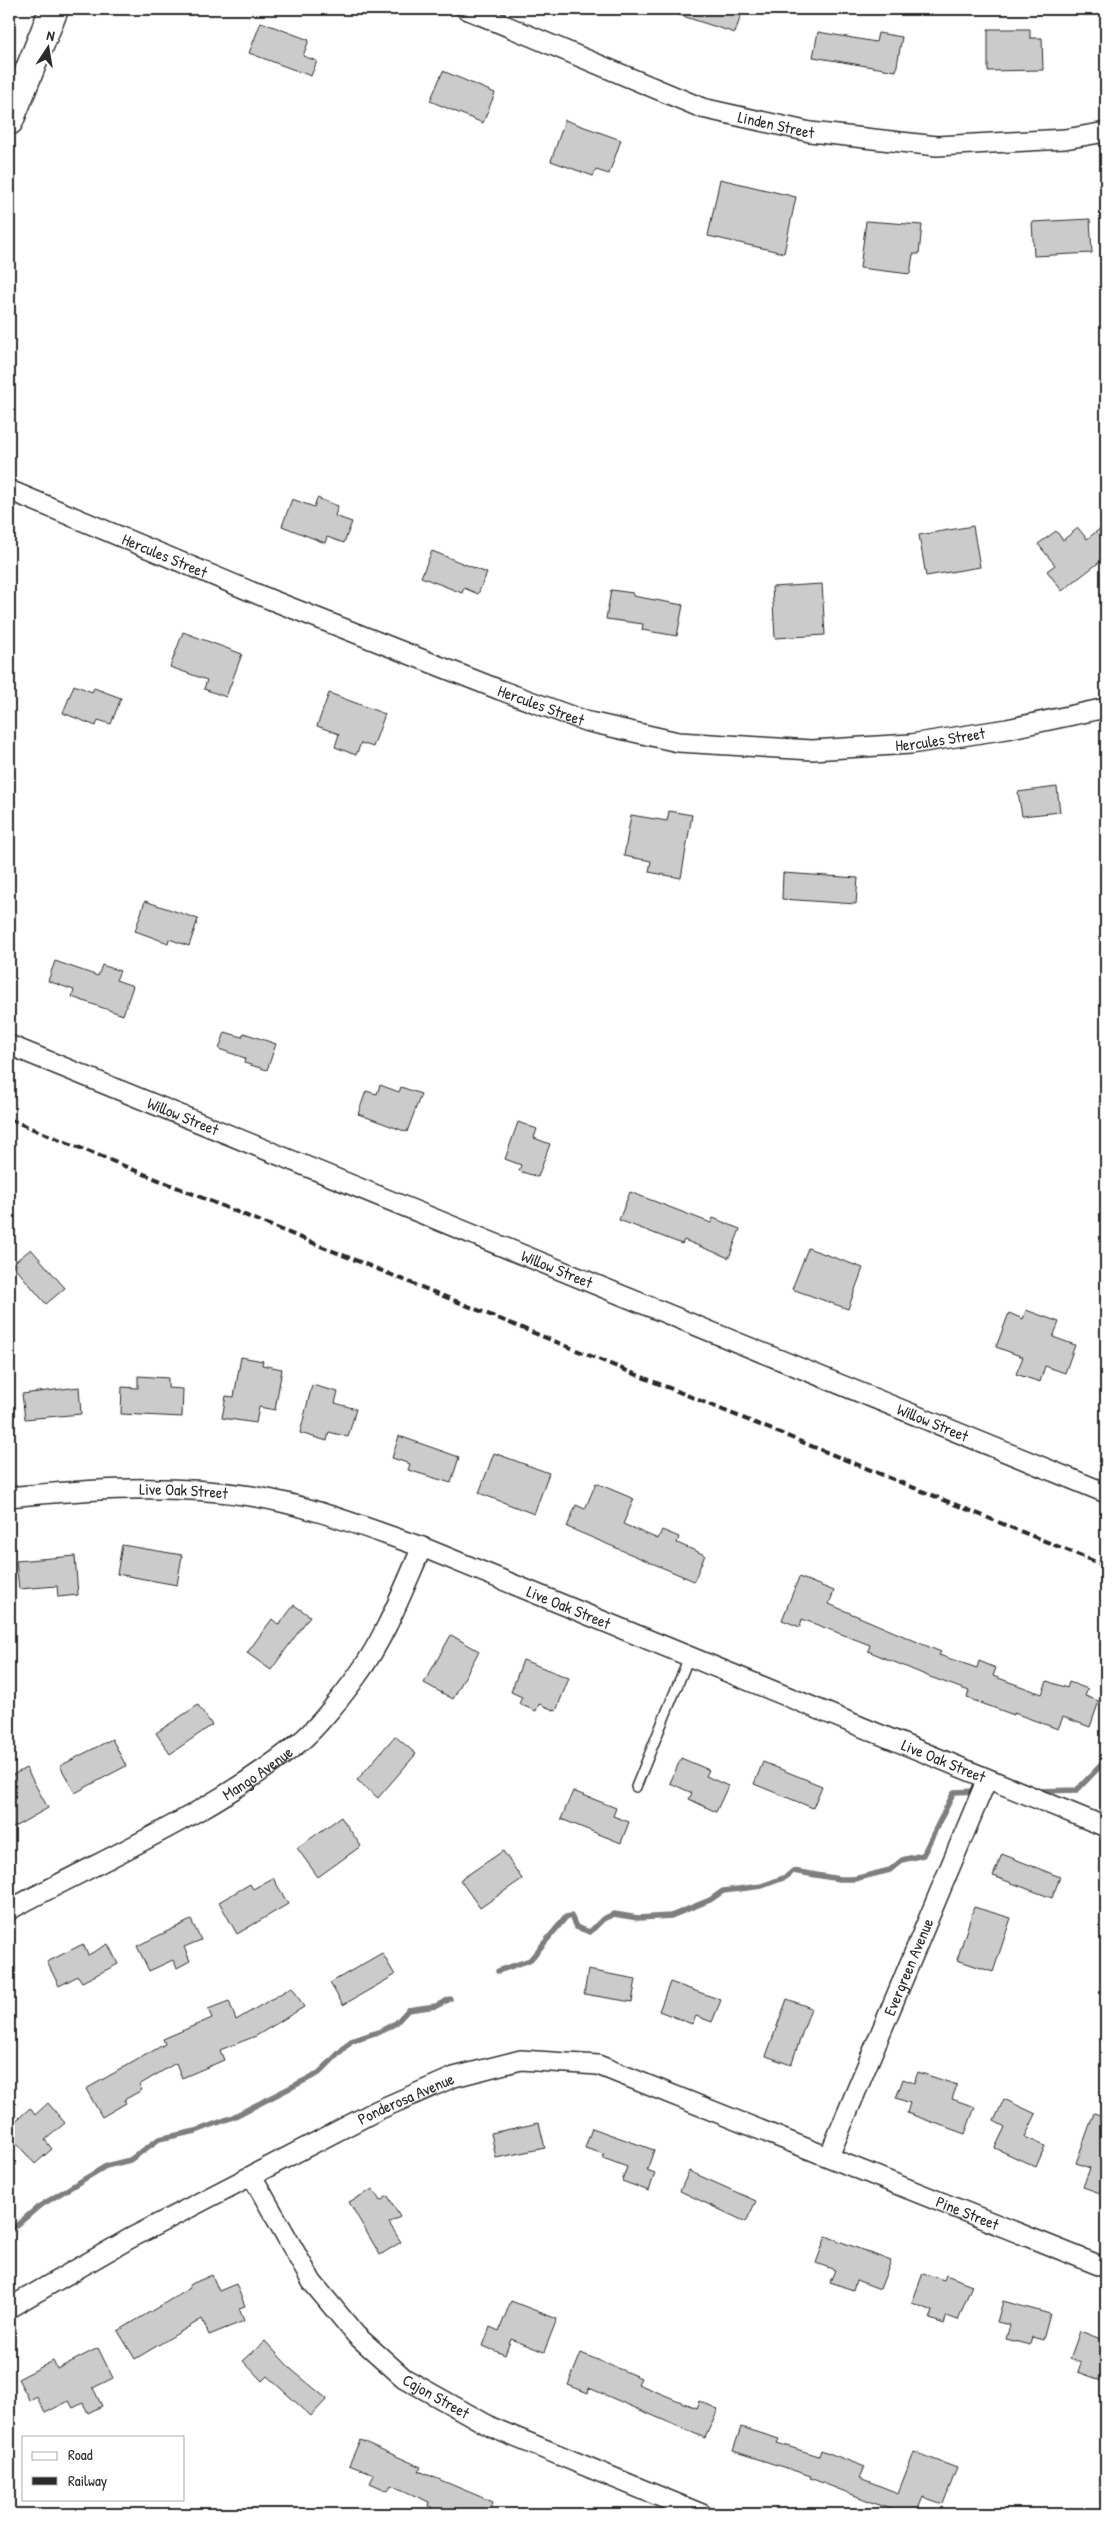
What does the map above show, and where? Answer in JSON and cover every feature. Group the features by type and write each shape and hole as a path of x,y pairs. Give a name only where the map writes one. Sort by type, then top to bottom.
{"main road":[{"path":"9,121 54,9"}],"street":[{"name":"Linden Street","path":"466,9 702,108 810,132 937,146 1065,138 1106,132"},
{"name":"Hercules Street","path":"9,490 270,599 500,690 585,721 678,742 812,750 911,744 1006,729 1106,708"},
{"name":"Willow Street","path":"9,1045 1106,1493"},
{"name":"Live Oak Street","path":"9,1497 86,1489 179,1489 252,1497 327,1514 422,1547 1106,1827"},
{"name":"Mango Avenue","path":"9,1910 177,1823 241,1784 302,1740 358,1676 389,1621 422,1547"},
{"name":"Evergreen Avenue","path":"829,2156 987,1779"},
{"name":"Ponderosa Avenue","path":"9,2308 129,2239 378,2110 454,2077 521,2060 598,2065 829,2156"},
{"name":"Pine Street","path":"829,2156 1106,2268"},
{"name":"Cajon Street","path":"252,2176 312,2282 356,2335 404,2378 492,2428 702,2514"}],"lane":[{"path":"636,1787 689,1657"}],"building":[{"path":"671,9 743,9 735,33 670,12"},
{"path":"261,22 309,40 303,56 317,61 311,76 249,53"},
{"path":"988,29 1030,29 1030,38 1042,38 1043,70 988,71"},
{"path":"818,32 876,42 878,33 902,37 896,71 813,57"},
{"path":"443,71 495,93 483,123 430,101"},
{"path":"565,120 621,140 609,174 596,170 593,176 551,161"},
{"path":"720,179 796,197 784,253 708,236"},
{"path":"1090,219 1092,253 1034,256 1032,222"},
{"path":"866,221 922,225 919,254 913,254 910,274 860,268"},
{"path":"317,498 338,506 335,516 352,522 344,543 327,537 325,543 282,526 292,499 314,507"},
{"path":"1106,524 1106,557 1062,591 1047,571 1055,565 1038,544 1056,531 1063,540 1078,528 1087,539"},
{"path":"973,526 980,567 926,576 919,535"},
{"path":"432,551 487,573 478,594 464,588 462,593 421,577"},
{"path":"822,584 825,635 775,638 772,587"},
{"path":"611,590 633,593 633,596 683,605 677,636 642,630 643,624 606,619"},
{"path":"183,632 242,654 226,697 204,689 207,680 170,667"},
{"path":"74,685 92,692 94,688 121,698 111,724 98,720 96,726 63,713"},
{"path":"329,693 385,714 373,747 361,743 356,755 335,747 339,734 317,726"},
{"path":"1057,787 1060,812 1022,816 1018,792"},
{"path":"669,811 692,815 681,878 649,872 651,861 624,856 631,815 667,821"},
{"path":"783,873 858,878 856,904 782,899"},
{"path":"145,901 198,919 189,946 169,939 168,943 135,931"},
{"path":"55,961 98,976 102,965 120,971 116,980 133,986 123,1015 72,997 74,990 48,981"},
{"path":"225,1032 242,1037 244,1033 276,1044 267,1070 244,1063 245,1058 219,1049"},
{"path":"380,1085 399,1092 401,1087 421,1094 407,1132 358,1114 366,1091 377,1094"},
{"path":"518,1122 537,1129 534,1138 550,1144 538,1177 519,1171 521,1165 505,1159"},
{"path":"630,1192 711,1223 713,1218 740,1229 729,1258 684,1240 682,1244 619,1220"},
{"path":"808,1248 863,1268 848,1309 792,1289"},
{"path":"31,1249 65,1288 46,1304 12,1264"},
{"path":"1026,1310 1059,1322 1053,1337 1075,1345 1065,1373 1045,1366 1040,1382 1016,1374 1023,1357 996,1347 1009,1313 1023,1319"},
{"path":"241,1357 263,1361 262,1365 282,1369 275,1410 259,1407 256,1423 222,1418 226,1396 234,1397"},
{"path":"138,1376 168,1378 168,1388 183,1389 182,1417 121,1414 122,1387 138,1388"},
{"path":"312,1385 338,1392 335,1403 356,1409 348,1437 329,1432 327,1441 300,1433"},
{"path":"79,1387 81,1414 25,1419 22,1394"},
{"path":"399,1436 459,1457 451,1483 408,1470 410,1464 392,1458"},
{"path":"494,1453 549,1473 534,1514 479,1493"},
{"path":"596,1483 634,1499 623,1524 658,1539 662,1530 679,1537 677,1543 705,1555 694,1581 567,1527 576,1505 585,1509"},
{"path":"122,1545 182,1555 177,1585 117,1574"},
{"path":"75,1556 78,1595 58,1597 57,1586 19,1589 16,1561"},
{"path":"799,1577 834,1591 829,1604 941,1652 939,1655 977,1668 979,1661 996,1668 993,1676 1042,1694 1047,1681 1067,1688 1069,1682 1088,1689 1085,1696 1099,1701 1090,1727 1063,1717 1058,1729 1014,1713 1014,1715 967,1698 969,1691 868,1651 870,1645 802,1619 800,1627 782,1620"},
{"path":"294,1605 310,1616 271,1670 247,1653 272,1619 279,1625"},
{"path":"451,1635 479,1651 453,1699 424,1683"},
{"path":"523,1660 569,1678 556,1711 539,1704 536,1711 519,1704 522,1697 511,1692"},
{"path":"198,1705 212,1725 170,1754 156,1733"},
{"path":"395,1736 416,1754 378,1798 357,1780"},
{"path":"112,1739 126,1766 75,1793 60,1766"},
{"path":"681,1758 709,1770 706,1776 728,1786 716,1812 689,1799 692,1793 670,1783"},
{"path":"763,1762 822,1786 813,1808 754,1784"},
{"path":"26,1768 48,1808 9,1830 9,1777"},
{"path":"573,1791 616,1808 613,1816 629,1822 621,1843 561,1819"},
{"path":"341,1817 361,1846 318,1877 297,1848"},
{"path":"503,1851 522,1879 480,1908 460,1880"},
{"path":"1002,1854 1060,1877 1052,1898 993,1876"},
{"path":"273,1878 288,1904 237,1934 219,1902 250,1884 253,1889"},
{"path":"974,1907 1011,1918 993,1972 957,1960"},
{"path":"191,1920 201,1940 184,1947 190,1961 177,1968 173,1960 149,1971 137,1946"},
{"path":"83,1944 88,1955 108,1944 118,1964 82,1982 78,1976 59,1986 47,1962"},
{"path":"382,1953 395,1975 343,2005 330,1983"},
{"path":"588,1970 636,1979 632,2002 584,1994"},
{"path":"670,1982 721,2000 712,2022 696,2016 692,2024 659,2011"},
{"path":"292,1987 304,2007 256,2036 220,2050 224,2060 182,2078 176,2063 139,2085 142,2090 124,2100 126,2103 102,2117 86,2089 165,2044 163,2039 212,2018 208,2009 229,2001 236,2020"},
{"path":"787,1999 811,2008 791,2065 766,2056"},
{"path":"918,2072 957,2085 952,2099 975,2107 965,2134 907,2113 910,2103 896,2098 903,2079 914,2083"},
{"path":"1004,2099 1036,2114 1025,2137 1045,2146 1036,2167 995,2148 1005,2127 994,2121"},
{"path":"48,2103 65,2123 45,2140 52,2149 35,2164 9,2135 9,2127 30,2108 35,2115"},
{"path":"1094,2113 1106,2117 1106,2195 1083,2187 1090,2168 1076,2163"},
{"path":"539,2123 545,2148 496,2158 491,2133"},
{"path":"592,2128 654,2150 647,2170 655,2173 649,2191 622,2181 627,2167 603,2158 604,2154 585,2148"},
{"path":"689,2171 756,2201 746,2222 680,2191"},
{"path":"373,2189 380,2201 388,2196 400,2217 389,2223 401,2242 380,2255 349,2202"},
{"path":"826,2236 891,2261 880,2289 856,2280 853,2290 830,2282 835,2270 816,2263"},
{"path":"923,2273 944,2280 946,2275 972,2285 958,2320 947,2316 944,2324 930,2319 933,2311 912,2303"},
{"path":"212,2275 219,2291 236,2284 245,2306 239,2308 244,2321 209,2335 202,2319 135,2359 118,2331 190,2288 189,2285"},
{"path":"511,2301 557,2319 544,2352 511,2339 505,2355 483,2346 490,2327 499,2331"},
{"path":"1003,2301 1050,2314 1043,2340 1032,2337 1030,2345 1006,2339 1010,2325 997,2322"},
{"path":"1080,2331 1106,2341 1106,2382 1078,2372 1081,2363 1070,2359"},
{"path":"265,2341 292,2370 327,2399 311,2416 267,2376 262,2381 243,2361"},
{"path":"98,2348 113,2378 93,2388 102,2406 88,2413 83,2403 73,2408 69,2401 45,2413 37,2397 30,2401 18,2379 53,2361 57,2369"},
{"path":"581,2353 641,2378 638,2384 696,2408 699,2401 718,2409 705,2438 589,2388 588,2393 568,2385"},
{"path":"741,2427 779,2439 777,2443 819,2456 821,2450 865,2467 860,2478 898,2493 914,2452 957,2468 943,2504 923,2497 916,2514 890,2514 892,2510 810,2478 811,2476 733,2451"},
{"path":"360,2440 421,2467 419,2471 493,2502 488,2514 449,2514 428,2506 429,2502 391,2485 388,2491 370,2483 374,2475 349,2465"}],"waterway":[{"path":"1036,1791 1077,1790 1106,1760"},
{"path":"498,1971 530,1960 566,1917 571,1916 576,1927 590,1932 603,1919 614,1914 638,1918 671,1916 710,1900 723,1891 762,1886 786,1877 793,1871 839,1879 854,1879 890,1870 902,1860 923,1855 954,1792 979,1791"},
{"path":"9,2232 38,2207 106,2166 130,2160 159,2139 196,2131 233,2117 319,2073 351,2041 381,2031 396,2023 408,2010 436,2006 450,1999"}],"railway":[{"path":"9,1119 1106,1566"}]}
